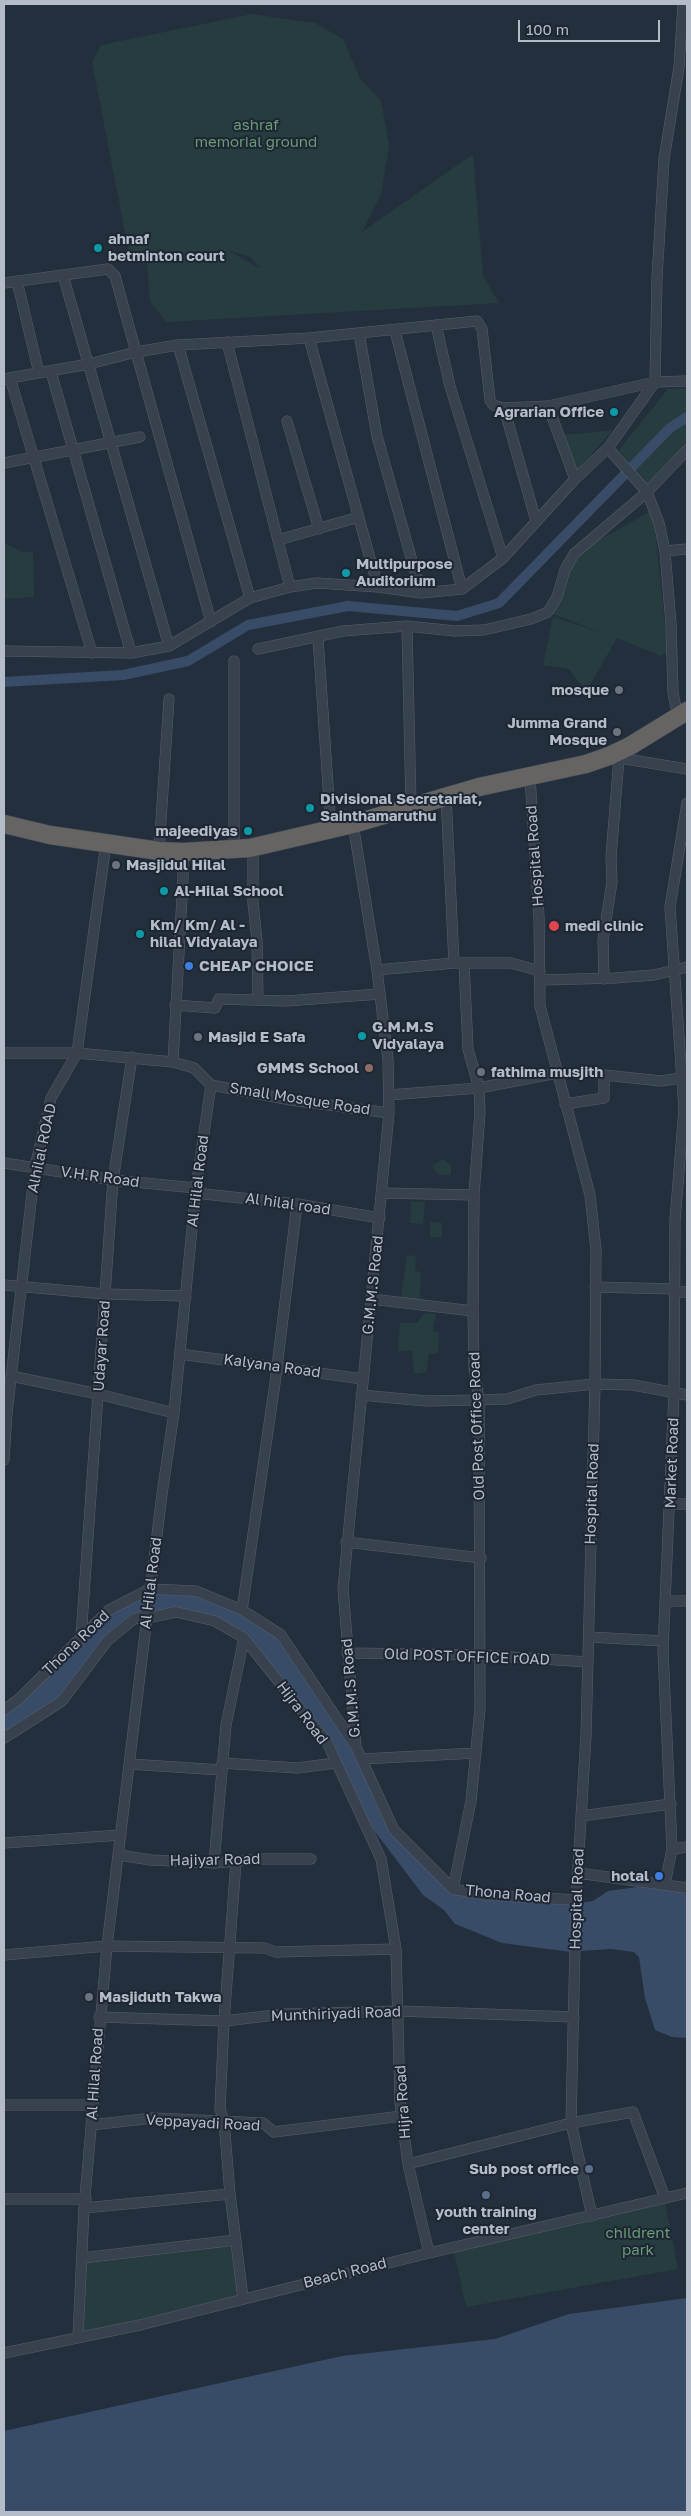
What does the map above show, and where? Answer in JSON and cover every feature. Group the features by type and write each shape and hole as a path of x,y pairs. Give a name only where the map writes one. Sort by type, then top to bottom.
{"highway":[{"path":"4,824 50,835 159,851 183,852 253,848 353,824 446,795 614,757 683,714"}],"street":[{"path":"4,651 131,654 170,646 250,598 290,587 317,583 378,587 421,594 462,589 503,558 575,479 610,452 655,382 657,278 664,159 679,68 683,4"},
{"path":"4,283 108,269 115,276 211,622"},
{"path":"63,275 170,646"},
{"path":"17,281 39,373"},
{"path":"92,653 34,457 7,379 51,372 136,352 178,345 309,338 474,320 481,324 490,400 493,405 504,408 548,406 655,382 687,381"},
{"path":"436,325 450,386 503,558"},
{"path":"395,330 462,589"},
{"path":"359,333 377,436 421,594"},
{"path":"309,338 378,587"},
{"path":"227,342 290,587"},
{"path":"178,345 250,598"},
{"path":"51,372 131,654"},
{"path":"548,406 575,479"},
{"path":"504,408 536,521"},
{"path":"287,422 319,529"},
{"path":"4,463 112,444 140,437"},
{"path":"258,649 318,638 343,631 407,626 455,631 484,630 531,619 548,612 557,597 565,570 574,554 687,450"},
{"path":"610,452 645,490 659,523 665,551 671,624 673,693 683,714"},
{"path":"278,540 360,517"},
{"path":"665,551 687,550"},
{"path":"407,626 411,806"},
{"path":"318,638 331,830"},
{"path":"234,661 234,850"},
{"path":"159,851 169,699"},
{"path":"604,979 602,940 612,882 614,757 687,769"},
{"name":"Hospital Road","path":"530,777 539,917 540,1006 590,1195 596,1250 589,1637 576,1900 571,2123 592,2216"},
{"path":"446,795 454,963"},
{"name":"Market Road","path":"665,1884 672,1849 663,1641 671,1504 675,1220 685,1077 670,907 687,803"},
{"name":"G.M.M.S Road","path":"353,824 377,970 388,1060 389,1095 380,1218 346,1542 343,1589 356,1747"},
{"name":"Alhilal ROAD","path":"4,1460 5,1413 35,1167 52,1098 77,1053 106,843"},
{"path":"253,848 253,903 257,940 258,1000"},
{"path":"172,1062 183,852"},
{"path":"377,970 454,963 511,963 540,976 604,979 654,975 687,967"},
{"name":"Old Post Office Road","path":"453,1889 471,1801 480,1708 481,1655 478,1400 474,1368 473,1311 474,1195 480,1112 479,1088 468,1049 464,963"},
{"path":"175,1004 215,1008 219,999 286,1001 380,994"},
{"path":"4,1053 77,1053 172,1062 194,1068 211,1085"},
{"name":"Udayar Road","path":"81,1637 113,1180 132,1057"},
{"path":"389,1095 479,1088 557,1073"},
{"path":"565,1104 604,1098 604,1074 661,1081 685,1077"},
{"name":"Small Mosque Road","path":"211,1085 291,1100 389,1113"},
{"name":"Al Hilal Road","path":"78,2337 85,2204 99,2017 150,1589 174,1413 195,1191 211,1085"},
{"name":"V.H.R Road","path":"4,1163 195,1191"},
{"name":"Al hilal road","path":"195,1191 297,1204 380,1218"},
{"path":"382,1192 474,1195"},
{"path":"242,1610 278,1366 297,1204"},
{"path":"4,1285 105,1294 186,1296"},
{"path":"595,1287 687,1292"},
{"path":"372,1299 473,1311"},
{"name":"Kalyana Road","path":"180,1354 363,1379"},
{"path":"11,1376 98,1394 174,1413"},
{"path":"361,1396 426,1401 507,1399 536,1390 595,1384 632,1385 687,1395"},
{"path":"671,1504 687,1504"},
{"path":"346,1542 481,1558"},
{"name":"Thona Road","path":"4,1710 19,1699 109,1610 150,1589 196,1591 242,1610 281,1634 356,1747 394,1830 453,1889 486,1896 576,1900"},
{"path":"665,1601 687,1601"},
{"name":"Hijra Road","path":"4,1738 62,1701 108,1640 134,1619 176,1612 216,1621 244,1638 327,1742 381,1859 396,1949 402,2116 408,2164 429,2253"},
{"path":"589,1637 663,1641"},
{"path":"214,1862 226,1725 244,1638"},
{"name":"Old POST OFFICE rOAD","path":"347,1653 481,1655 588,1662"},
{"path":"362,1760 476,1753"},
{"path":"129,1764 297,1768 336,1763"},
{"path":"581,1816 671,1804"},
{"path":"4,1844 121,1834"},
{"path":"672,1849 687,1847"},
{"name":"Hajiyar Road","path":"119,1855 151,1860 214,1862 260,1859 311,1859"},
{"path":"236,1862 224,2021 220,2108 224,2121 230,2194 243,2298"},
{"path":"578,1873 687,1888"},
{"path":"4,1955 107,1946 265,1948 276,1952 396,1949"},
{"name":"Munthiriyadi Road","path":"99,2017 224,2021 284,2014 399,2011 574,2017"},
{"path":"4,2105 93,2105"},
{"path":"408,2164 571,2123 633,2112 665,2198"},
{"name":"Veppayadi Road","path":"91,2125 153,2118 263,2123 274,2132 402,2116"},
{"name":"Beach Road","path":"4,2353 140,2325 429,2253 687,2193"},
{"path":"4,2199 85,2204 230,2194"},
{"path":"82,2258 236,2240"}],"green space":[{"name":"ashraf memorial ground","path":"252,14 315,23 343,39 360,78 381,101 389,146 381,194 362,232 473,154 483,276 499,303 166,322 150,301 146,250 129,253 92,62 101,45","holes":["228,250 250,257 259,268"]},
{"path":"687,388 687,444 647,486 619,450 668,389"},
{"path":"613,430 576,472 564,435"},
{"path":"653,510 668,652 661,656 617,638 586,692 569,669 543,665 553,617 603,633 553,614 574,554"},
{"path":"4,543 23,552 33,552 34,597 4,599"},
{"path":"443,1159 451,1165 451,1175 438,1175 432,1166"},
{"path":"411,1201 425,1202 423,1224 410,1223"},
{"path":"430,1222 442,1223 442,1237 430,1237"},
{"path":"407,1255 416,1256 415,1270 421,1273 420,1301 401,1298"},
{"path":"424,1313 436,1314 433,1331 439,1333 438,1353 429,1354 426,1372 414,1374 412,1351 398,1351 400,1323 417,1323"},
{"name":"childrent park","path":"665,2202 678,2269 466,2307 453,2248"},
{"path":"236,2240 243,2298 78,2337 82,2258"}],"water":[{"path":"155,1589 192,1591 278,1633 356,1747 386,1821 453,1889 571,1904 571,1952 502,1943 455,1924 444,1910 423,1895 373,1829 336,1763 333,1741 308,1719 273,1667 215,1621 165,1610 120,1630 72,1691 4,1738 4,1710 109,1610"},
{"path":"645,1886 687,1892 687,2038 672,2037 655,2030 645,1998 639,1957 634,1952 611,1949 580,1951 580,1903 593,1901 608,1891"},
{"path":"687,2298 687,2512 4,2512 4,2431 342,2356 495,2339 569,2314"}],"waterway":[{"path":"4,682 123,675 188,661 248,625 348,606 457,616 499,603 670,428 687,417"}],"place":[{"name":"ahnaf betminton court","path":"98,248"},
{"name":"Agrarian Office","path":"614,412"},
{"name":"Multipurpose Auditorium","path":"346,573"},
{"name":"mosque","path":"619,690"},
{"name":"Jumma Grand Mosque","path":"617,732"},
{"name":"Divisional Secretariat, Sainthamaruthu","path":"310,808"},
{"name":"majeediyas","path":"248,831"},
{"name":"Masjidul Hilal","path":"116,865"},
{"name":"Al-Hilal School","path":"164,891"},
{"name":"medi clinic","path":"554,926"},
{"name":"Km/ Km/ Al - hilal Vidyalaya","path":"140,934"},
{"name":"CHEAP CHOICE","path":"189,966"},
{"name":"G.M.M.S Vidyalaya","path":"362,1036"},
{"name":"Masjid E Safa","path":"198,1037"},
{"name":"GMMS School","path":"369,1068"},
{"name":"fathima musjith","path":"481,1072"},
{"name":"hotal","path":"659,1876"},
{"name":"Masjiduth Takwa","path":"89,1997"},
{"name":"Sub post office","path":"589,2169"},
{"name":"youth training center","path":"486,2195"}]}
